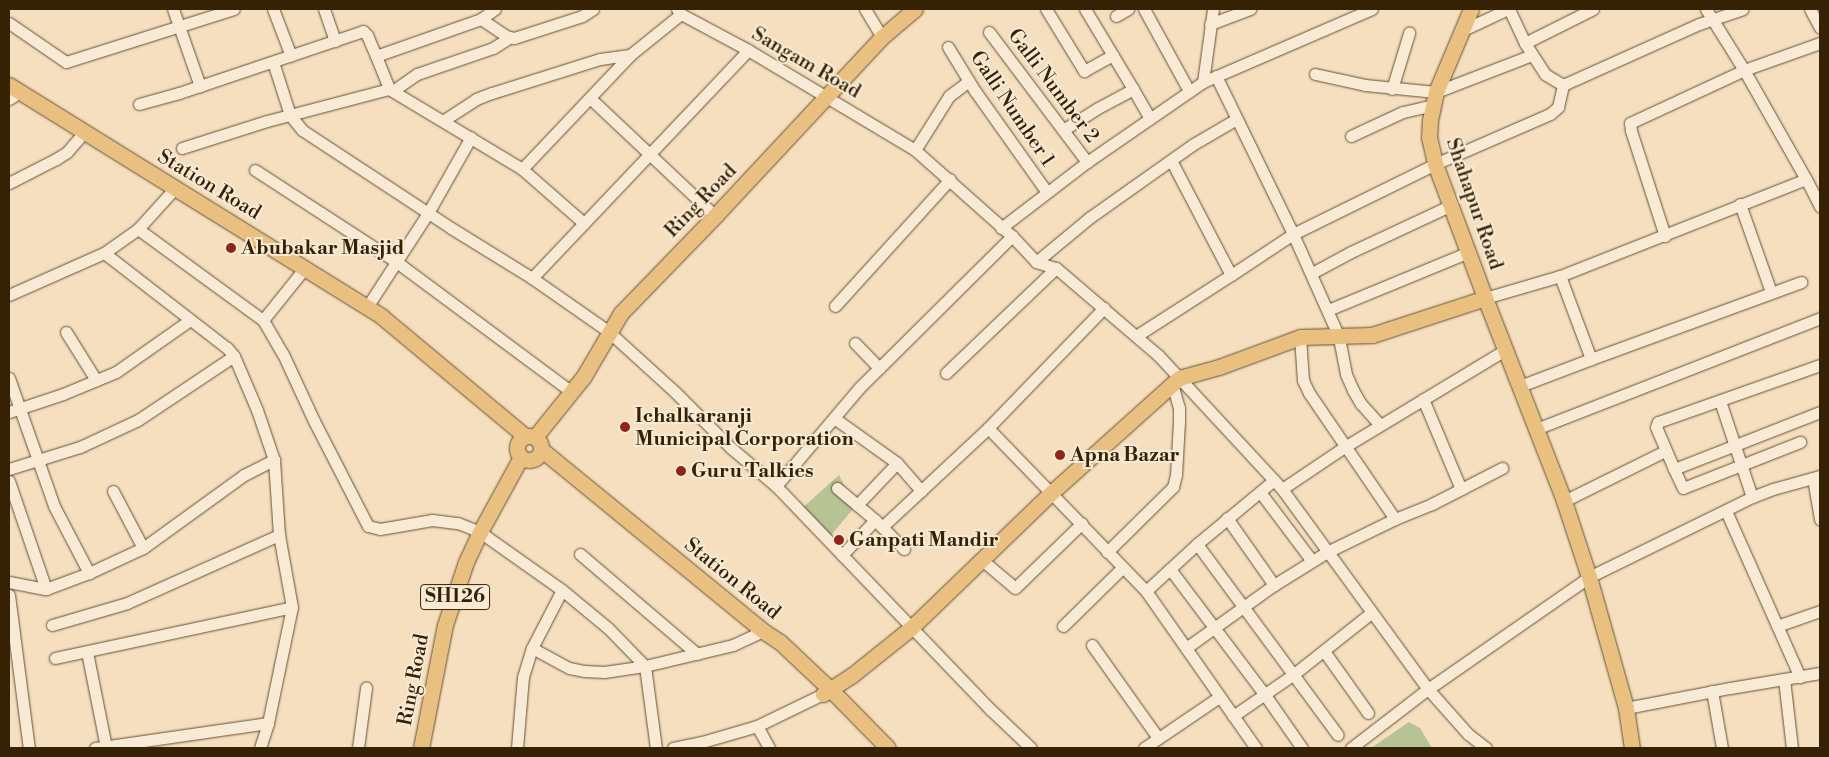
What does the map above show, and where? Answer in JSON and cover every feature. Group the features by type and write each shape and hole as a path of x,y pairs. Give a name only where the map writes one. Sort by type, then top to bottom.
{"main road":[{"name":"Ring Road","path":"421,748 445,625 466,562 480,532 529,447 572,392 608,331 621,313 715,216 882,37 915,9"},
{"name":"Shahapur Road","path":"1471,9 1435,98 1429,137 1435,164 1564,501 1589,578 1626,708 1632,748"},
{"name":"Station Road","path":"10,93 78,138 172,190 378,324 505,430 529,447"},
{"name":"Station Road","path":"10,93 367,307 392,324 529,447 759,633 888,748"},
{"path":"827,692 911,628 1051,493 1176,380 1219,367 1300,337 1357,337 1390,331 1485,298"},
{"name":"Station Road","path":"827,692 875,748"}],"street":[{"path":"173,9 200,86"},
{"path":"9,23 66,62 234,9"},
{"path":"273,9 291,56"},
{"path":"324,9 335,41"},
{"path":"376,56 481,19 495,9"},
{"path":"182,148 290,115 391,89 417,74 493,48 510,38 525,35 582,16 594,9"},
{"path":"865,9 882,37"},
{"path":"1085,9 1150,118"},
{"path":"1116,16 1128,9"},
{"path":"1144,9 1189,91"},
{"path":"1203,82 1213,9"},
{"path":"1210,24 1250,9"},
{"path":"1001,228 1087,162 1203,82 1372,9"},
{"path":"1463,30 1508,9 1525,43 1545,74 1563,85"},
{"path":"1525,43 1593,9"},
{"path":"1706,9 1744,70 1820,207"},
{"path":"1563,85 1712,19 1743,9"},
{"path":"1810,9 1820,28"},
{"path":"1050,10 1084,71 1113,55"},
{"path":"522,169 630,55 679,12"},
{"name":"Sangam Road","path":"679,12 748,50 915,150 950,179 1001,228 1012,236 1036,262"},
{"path":"481,19 510,38"},
{"path":"139,104 200,86 363,31 367,35 391,89 522,169 584,224"},
{"name":"Galli Number 2","path":"989,32 1087,162"},
{"path":"1392,89 1409,33"},
{"path":"1665,236 1630,123 1744,70 1820,43"},
{"name":"Galli Number 1","path":"948,46 969,81 1046,192"},
{"path":"532,278 748,50"},
{"path":"444,120 476,100 492,93 600,59 630,55"},
{"path":"1352,136 1532,55"},
{"path":"272,62 290,115 302,130 428,213 532,278 608,331 675,392 731,448 776,486 911,628 1030,748"},
{"path":"1315,74 1435,98"},
{"path":"1216,76 1235,120 1293,234 1328,310 1339,337 1346,374 1353,390 1361,404 1380,425"},
{"path":"915,150 949,96 969,81"},
{"path":"1136,336 1293,234 1435,164 1550,114 1558,107 1563,85"},
{"path":"1062,130 1133,89"},
{"path":"590,98 715,216"},
{"path":"1036,262 1090,218 1172,162 1192,145 1235,120"},
{"path":"367,307 398,263 471,137"},
{"path":"9,183 67,152 78,138"},
{"path":"1172,162 1231,274"},
{"path":"255,170 398,263 572,392"},
{"path":"835,306 950,179"},
{"path":"1485,298 1560,276 1806,179"},
{"path":"9,295 104,253 138,229 172,190"},
{"path":"1740,204 1771,292"},
{"path":"1312,274 1351,252 1452,205"},
{"path":"138,229 263,320 283,354 302,397 368,526 380,529 432,520 458,523 480,532 562,590 608,628 645,666 656,748"},
{"path":"776,486 879,368 1012,236"},
{"path":"1328,310 1469,252"},
{"path":"104,253 227,348 234,356 257,410 274,460 279,535 292,607 268,723 260,748"},
{"path":"1036,262 1056,268 1136,336 1278,485 1428,689 1468,734 1486,748"},
{"path":"946,373 1056,268"},
{"path":"263,320 300,274"},
{"path":"1560,276 1592,360"},
{"path":"1520,386 1801,282"},
{"path":"842,555 878,523 921,492 988,428 1104,308"},
{"path":"1536,429 1820,318"},
{"path":"14,411 64,394 116,372 190,320"},
{"path":"66,332 96,380"},
{"path":"1300,337 1303,380 1308,393 1395,519"},
{"path":"855,343 879,368"},
{"path":"1146,592 1197,544 1260,492 1278,485 1346,446 1505,350"},
{"path":"9,469 80,447 138,420 234,356"},
{"path":"1800,442 1683,488 1656,427 1658,422 1820,365"},
{"path":"9,378 14,411 38,460 54,506 89,573"},
{"path":"1106,552 1173,487 1176,475 1179,415 1176,380"},
{"path":"1423,399 1462,489"},
{"path":"1720,401 1752,497"},
{"path":"1674,469 1820,412"},
{"path":"834,418 897,463 921,492"},
{"path":"988,428 1082,523 1121,569 1146,592 1256,748"},
{"path":"1564,501 1665,451"},
{"path":"9,582 46,589 89,573 143,548 244,475 274,460"},
{"path":"857,505 897,463"},
{"path":"1186,648 1244,605 1327,552 1462,489 1502,468"},
{"path":"1351,748 1428,689 1589,578 1752,497 1816,477 1820,519"},
{"path":"9,481 46,589"},
{"path":"837,488 878,523 904,549"},
{"path":"114,491 143,548"},
{"path":"1260,492 1312,561"},
{"path":"1726,511 1800,677"},
{"path":"1227,518 1274,585"},
{"path":"982,560 1015,588 1082,523"},
{"path":"52,625 127,603 279,535"},
{"path":"1197,544 1338,734"},
{"path":"580,554 697,654"},
{"path":"1063,626 1121,569"},
{"path":"1170,569 1302,748"},
{"path":"517,748 523,677 532,648 562,590"},
{"path":"9,595 28,748"},
{"path":"55,658 292,607"},
{"path":"1777,626 1820,611"},
{"path":"1233,716 1324,652 1371,613"},
{"path":"532,648 570,668 585,672 604,672 645,666 733,645 759,633"},
{"path":"1092,645 1158,738"},
{"path":"87,652 100,748 268,723"},
{"path":"1324,652 1368,713"},
{"path":"1626,708 1820,673"},
{"path":"1784,679 1792,748"},
{"path":"358,748 366,688"},
{"path":"1712,691 1722,748"},
{"path":"673,748 703,745 757,726 827,692"},
{"path":"1144,748 1219,697"},
{"path":"757,726 769,748"}],"green space":[{"path":"839,475 849,495 859,502 826,541 799,511"},
{"path":"1409,722 1420,728 1432,748 1371,748"}],"place":[{"name":"Abubakar Masjid","path":"231,248"},
{"name":"Ichalkaranji Municipal Corporation","path":"625,427"},
{"name":"Apna Bazar","path":"1060,455"},
{"name":"Guru Talkies","path":"681,471"},
{"name":"Ganpati Mandir","path":"839,540"}]}
